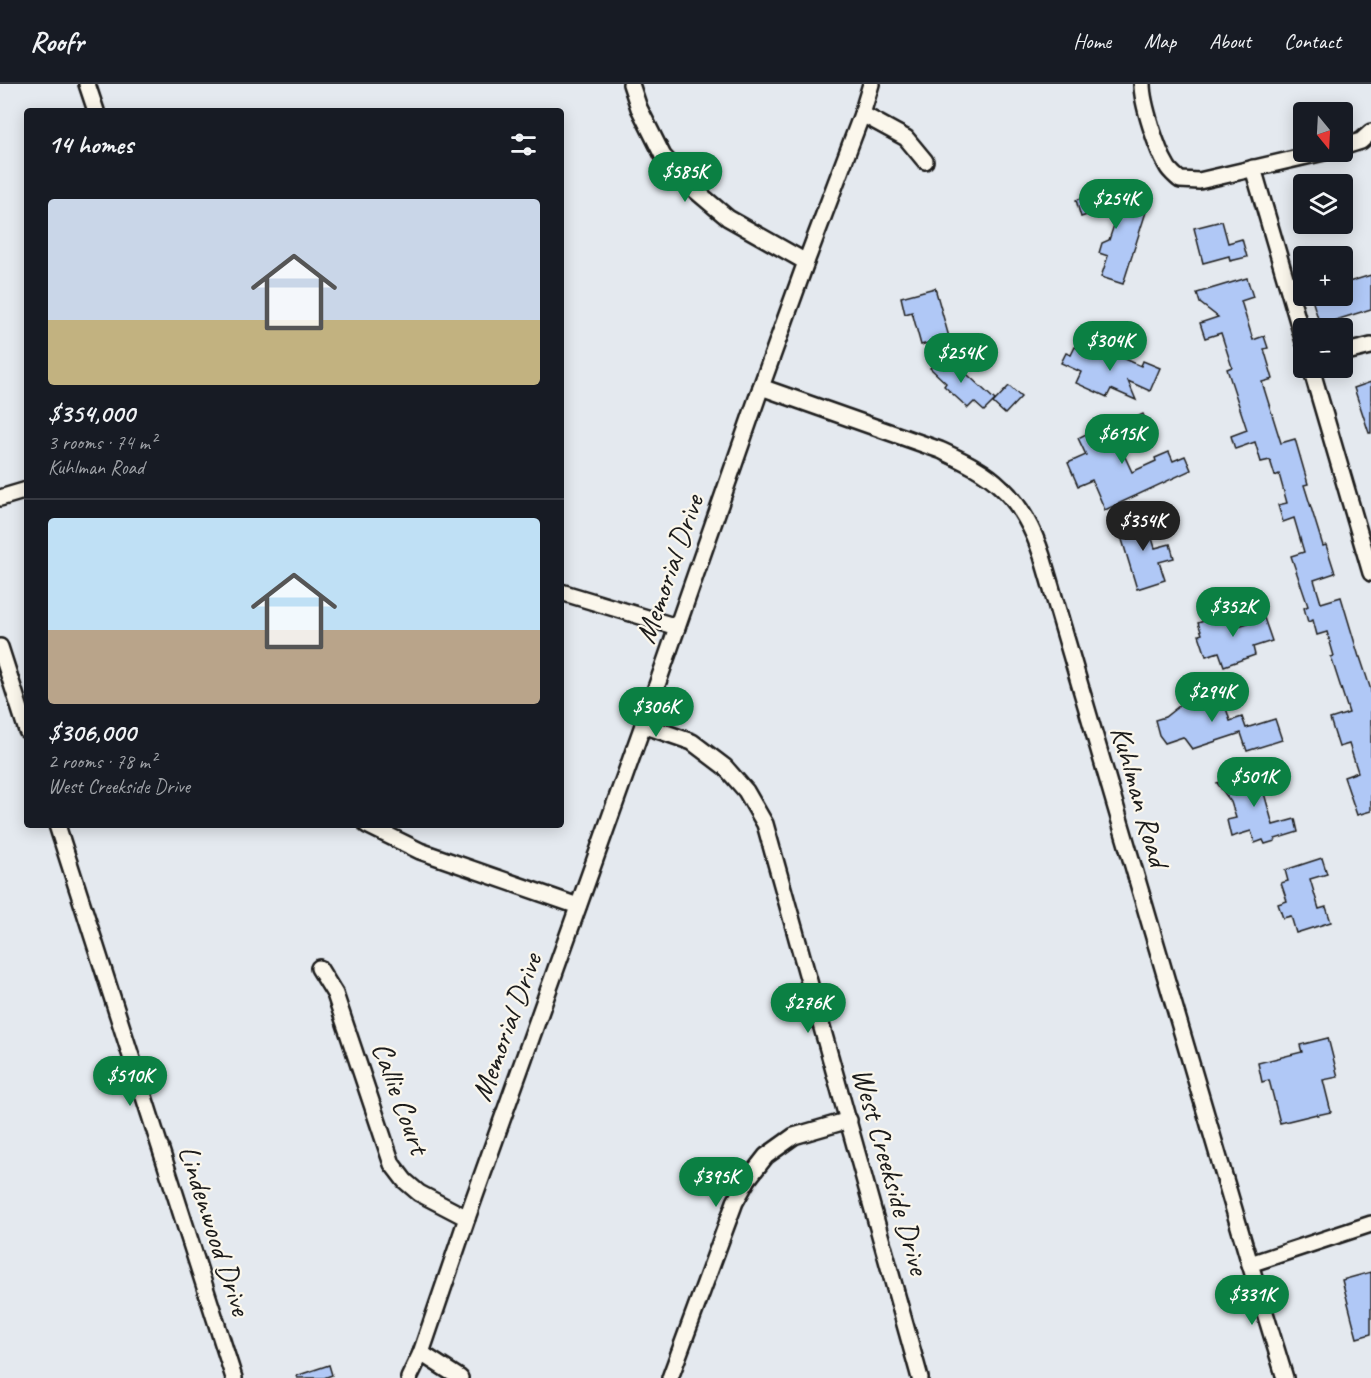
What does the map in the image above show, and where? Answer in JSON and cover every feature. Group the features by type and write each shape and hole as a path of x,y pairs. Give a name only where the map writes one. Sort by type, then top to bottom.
{"street":[{"path":"87,84 95,108"},
{"path":"631,84 639,108 663,156 696,191 728,218 806,261"},
{"name":"Memorial Drive","path":"409,1378 421,1353 761,387 871,84"},
{"path":"1142,84 1158,149 1168,169 1180,180 1199,181 1293,159"},
{"path":"862,114 906,138 925,161"},
{"path":"1353,144 1361,141 1371,132"},
{"path":"1252,168 1297,318"},
{"path":"1353,350 1371,346"},
{"path":"1314,378 1371,573"},
{"name":"Kuhlman Road","path":"761,387 966,462 1000,486 1014,501 1028,524 1038,544 1285,1378"},
{"path":"0,498 24,491"},
{"path":"564,593 677,627"},
{"path":"0,646 24,722"},
{"name":"West Creekside Drive","path":"643,724 692,742 725,766 746,791 765,824 920,1378"},
{"name":"Lindenwood Drive","path":"58,828 234,1378"},
{"path":"373,828 420,851 578,906"},
{"name":"Callie Court","path":"319,968 335,994 392,1164 418,1193 467,1218"},
{"path":"670,1378 735,1202 748,1179 766,1156 794,1136 849,1120"},
{"path":"1250,1264 1371,1224"},
{"path":"421,1353 460,1378"}],"building":[{"path":"1125,184 1132,207 1146,212 1123,284 1101,277 1108,256 1099,253 1102,243 1109,240 1121,204 1081,217 1076,200"},
{"path":"1222,221 1228,243 1242,239 1247,257 1230,261 1229,256 1203,263 1194,228"},
{"path":"1371,275 1371,309 1342,318 1318,318 1314,306 1353,306 1353,281"},
{"path":"1247,278 1253,297 1241,301 1253,340 1264,336 1268,348 1264,349 1273,379 1262,382 1281,443 1295,439 1308,484 1304,485 1323,546 1326,545 1335,573 1314,580 1321,603 1341,597 1371,690 1371,811 1357,815 1344,777 1358,772 1349,744 1339,747 1330,719 1349,713 1331,657 1334,656 1327,632 1317,635 1313,620 1308,622 1304,608 1308,606 1291,556 1304,552 1294,518 1283,522 1278,505 1287,503 1279,474 1275,476 1270,460 1261,462 1255,442 1235,449 1231,436 1247,430 1227,369 1232,367 1221,333 1205,338 1200,323 1218,317 1200,303 1197,293"},
{"path":"935,288 949,337 921,345 912,312 905,314 901,297"},
{"path":"1075,347 1094,355 1098,347 1141,366 1143,361 1160,368 1150,391 1128,381 1136,400 1111,389 1107,397 1076,383 1081,372 1061,363 1066,353 1071,355"},
{"path":"944,353 995,400 984,411 974,402 968,408 944,386 946,383 930,368"},
{"path":"1371,382 1371,433 1369,433 1354,388"},
{"path":"1009,386 1021,397 1005,414 993,403"},
{"path":"1143,414 1151,432 1120,446 1132,472 1169,452 1173,461 1185,456 1191,470 1105,510 1092,480 1078,486 1068,463 1086,455 1078,438 1092,431 1095,437"},
{"path":"1145,515 1155,548 1170,544 1174,558 1159,562 1165,580 1137,589 1117,523"},
{"path":"1230,612 1235,627 1264,618 1272,641 1253,647 1255,655 1224,666 1219,652 1206,656 1199,635 1202,634 1198,623"},
{"path":"1219,685 1230,721 1242,717 1246,728 1275,719 1282,740 1247,751 1241,733 1192,749 1183,737 1165,743 1159,735 1155,720 1165,717 1184,702 1183,699 1190,694"},
{"path":"1271,767 1275,782 1262,786 1273,825 1295,819 1298,832 1265,844 1263,840 1255,843 1251,831 1231,837 1227,820 1236,818 1231,802 1217,783"},
{"path":"1322,858 1327,874 1310,879 1319,909 1326,907 1331,922 1296,933 1291,916 1283,918 1278,904 1287,901 1281,883 1288,881 1285,870"},
{"path":"1328,1038 1338,1077 1323,1080 1331,1112 1280,1123 1269,1080 1262,1082 1258,1063 1302,1052 1300,1045"},
{"path":"1371,1272 1371,1334 1357,1338 1342,1280"},
{"path":"329,1365 332,1375 324,1378 297,1378 296,1376"}]}
